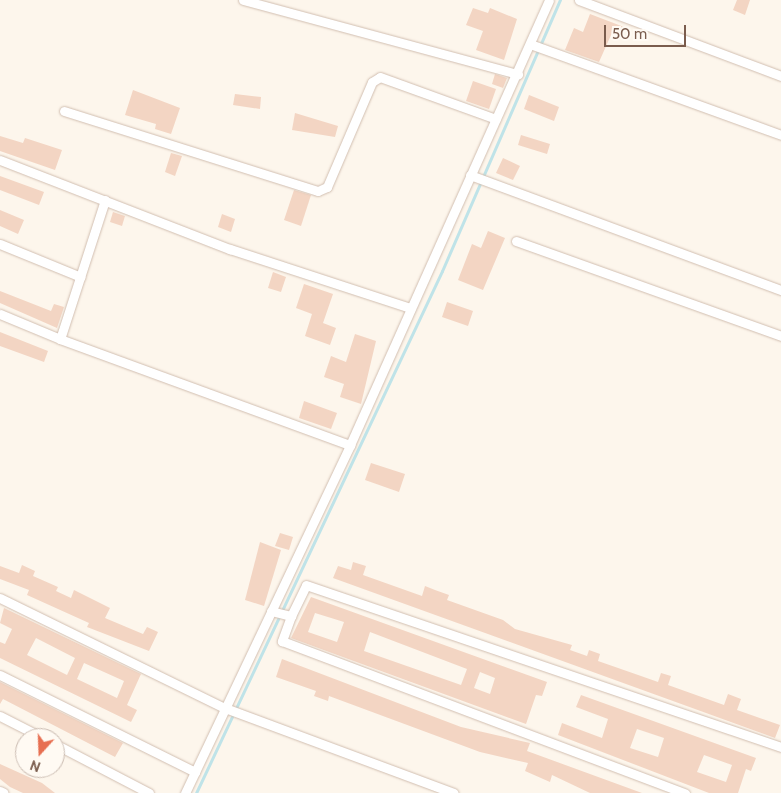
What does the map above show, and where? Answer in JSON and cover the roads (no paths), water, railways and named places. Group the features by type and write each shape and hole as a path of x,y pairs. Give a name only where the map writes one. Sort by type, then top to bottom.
{"street":[{"path":"244,0 518,74"},
{"path":"185,793 273,612 350,445 518,74 549,0"},
{"path":"579,0 781,76"},
{"path":"530,44 781,135"},
{"path":"64,111 318,191 327,187 372,82 380,77 496,119"},
{"path":"0,160 230,249 411,308"},
{"path":"472,176 781,290"},
{"path":"60,339 105,200"},
{"path":"516,241 781,336"},
{"path":"0,244 81,277"},
{"path":"0,314 60,339 350,445"},
{"path":"684,793 282,640 289,615 306,585 781,747"},
{"path":"0,598 225,708 454,793"},
{"path":"273,612 289,615"},
{"path":"0,674 195,772"},
{"path":"0,716 23,728"},
{"path":"65,749 149,793"},
{"path":"0,791 4,793"}],"waterway":[{"path":"196,793 442,271 560,0"}]}
